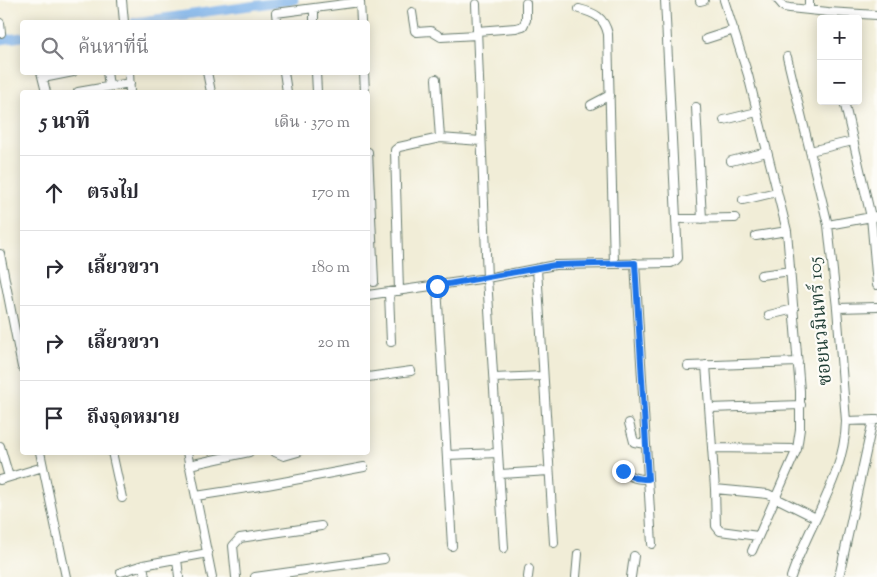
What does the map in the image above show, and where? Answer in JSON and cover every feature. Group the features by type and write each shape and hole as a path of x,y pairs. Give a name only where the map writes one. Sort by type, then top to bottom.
{"street":[{"path":"122,0 124,20"},
{"path":"370,295 437,286 565,264 671,263 676,261 678,258 665,0"},
{"path":"724,0 757,112 787,231 801,406 797,449 752,551"},
{"path":"778,0 784,6 809,10 877,15"},
{"path":"809,10 810,0"},
{"path":"277,20 276,13 360,2 361,20"},
{"path":"412,12 415,31 431,31 441,37 523,26 526,20 526,3"},
{"path":"476,4 487,278 504,548"},
{"path":"314,8 314,20"},
{"path":"579,9 598,15 608,34 614,264"},
{"path":"0,23 1,33"},
{"path":"706,39 734,30"},
{"name":"ซอยนวมินทร์ 105","path":"787,57 828,226 846,421 846,434 840,461 791,577"},
{"path":"42,75 46,90"},
{"path":"107,75 109,86"},
{"path":"129,75 130,90"},
{"path":"208,75 211,90"},
{"path":"284,75 287,90"},
{"path":"316,75 317,90"},
{"path":"364,75 365,90"},
{"path":"436,79 440,138"},
{"path":"88,90 130,83"},
{"path":"592,105 610,95"},
{"path":"845,105 874,217 877,285"},
{"path":"696,107 702,219"},
{"path":"724,120 757,112"},
{"path":"399,292 395,150 399,147 440,138 481,141"},
{"path":"810,151 853,141"},
{"path":"731,161 767,152"},
{"path":"742,200 777,192"},
{"path":"370,195 374,282"},
{"path":"828,226 874,217"},
{"path":"676,219 735,218"},
{"path":"756,236 787,231"},
{"path":"0,254 4,293 20,359"},
{"path":"635,263 652,544"},
{"path":"537,268 554,543"},
{"path":"761,276 790,271"},
{"path":"437,286 452,546"},
{"path":"389,293 391,342"},
{"path":"837,308 877,307"},
{"path":"769,314 794,309"},
{"path":"688,366 798,362"},
{"path":"706,365 716,526 718,530 724,532 758,536"},
{"path":"370,377 411,371"},
{"path":"494,378 543,376"},
{"path":"710,408 801,406"},
{"path":"839,577 875,420 846,421"},
{"path":"629,423 634,442 646,444"},
{"path":"0,446 9,478"},
{"path":"712,448 797,449"},
{"path":"446,455 498,453"},
{"path":"41,455 66,577"},
{"path":"113,455 122,498"},
{"path":"187,455 212,577"},
{"path":"189,465 235,455"},
{"path":"0,480 43,466"},
{"path":"196,496 364,467"},
{"path":"500,474 549,471"},
{"path":"623,471 636,479 648,479"},
{"path":"715,489 760,492 775,496 816,518"},
{"path":"236,577 233,546 240,538 321,526"},
{"path":"121,572 143,565 208,552"},
{"path":"576,577 578,554"},
{"path":"631,577 634,556"},
{"path":"177,559 179,577"},
{"path":"255,577 384,559"},
{"path":"143,565 145,577"}],"waterway":[{"path":"149,20 294,0"},
{"path":"0,40 20,37"}],"route":[{"path":"437,286 555,265 635,263 648,479 636,479 623,471"}]}
